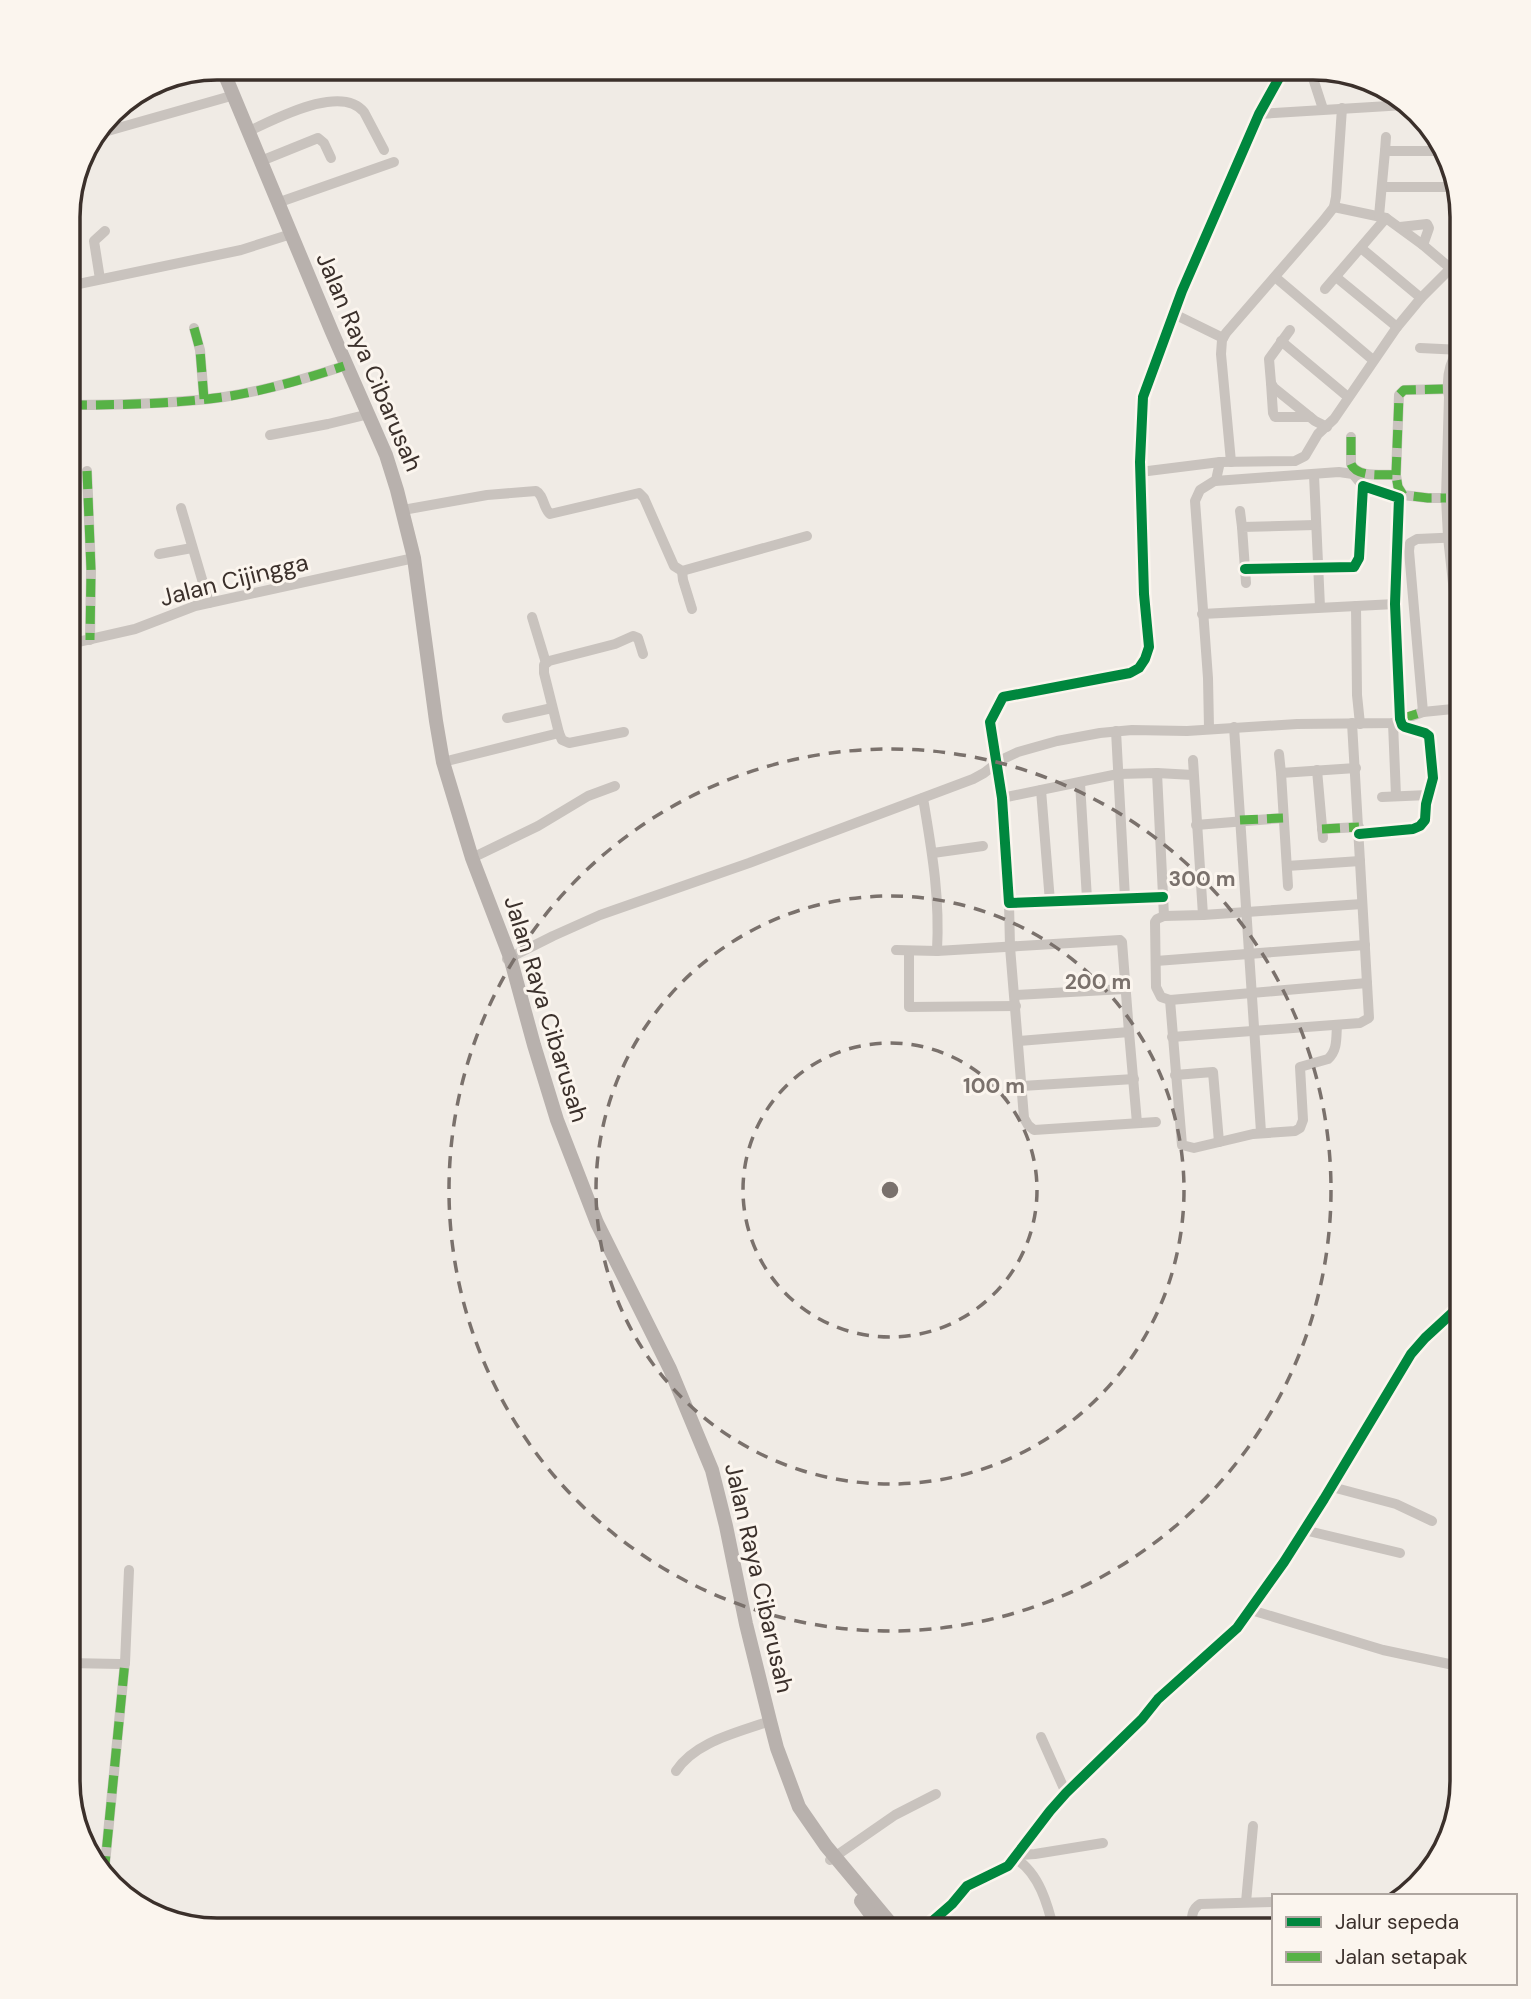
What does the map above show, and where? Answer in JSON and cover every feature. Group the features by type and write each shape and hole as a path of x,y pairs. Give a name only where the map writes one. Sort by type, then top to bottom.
{"main road":[{"name":"Jalan Raya Cibarusah","path":"226,80 288,235 390,474 413,558 440,764 468,859 496,922"},
{"name":"Jalan Raya Cibarusah","path":"235,103 386,455 403,510 413,558 443,762 471,858 506,951 551,1102 575,1170 622,1277 670,1369 712,1470 746,1624 786,1774 802,1814 874,1918"},
{"name":"Jalan Raya Cibarusah","path":"506,951 547,1103 572,1171 614,1268 667,1370 708,1471 767,1722 795,1808 832,1858 885,1918"}],"street":[{"path":"1156,1122 1034,1129 1024,1118 1010,947 1002,798 990,722 1003,698 1129,673 1139,668 1146,659 1149,647 1144,594 1140,472 1143,397 1172,313 1259,114 1277,81"},
{"path":"1314,81 1323,109"},
{"path":"249,131 323,102 350,102 364,112 384,150"},
{"path":"111,131 235,103"},
{"path":"1259,114 1391,105"},
{"path":"1215,481 1225,462 1220,345 1234,323 1334,207 1342,107"},
{"path":"1325,289 1361,248 1383,217 1385,137"},
{"path":"261,161 318,138 324,143 331,158"},
{"path":"1385,151 1433,151"},
{"path":"277,203 394,162"},
{"path":"1382,187 1447,187"},
{"path":"1140,472 1225,462 1295,461 1305,456 1318,434 1327,427 1397,327 1450,268 1383,217 1334,207"},
{"path":"1399,227 1427,224 1429,228 1423,245"},
{"path":"100,279 94,241 105,231"},
{"path":"81,283 241,250 288,235"},
{"path":"1361,248 1421,298"},
{"path":"1275,277 1373,360"},
{"path":"1336,277 1397,327"},
{"path":"1172,313 1223,338"},
{"path":"194,328 200,350 204,399"},
{"path":"1290,330 1269,359 1273,413 1275,417 1310,417"},
{"path":"1282,341 1348,397"},
{"path":"1420,348 1450,350"},
{"path":"1450,365 1446,498 1450,556"},
{"path":"81,405 227,397 344,366"},
{"path":"1270,383 1310,417 1327,427"},
{"path":"1446,498 1403,495 1396,475 1399,395 1404,390 1449,393"},
{"path":"270,435 365,415"},
{"path":"1352,437 1351,464 1355,470 1396,475"},
{"path":"87,471 91,569 90,640"},
{"path":"1209,728 1209,692 1195,501 1200,490 1215,481 1349,473 1356,476 1363,486 1396,496 1400,500 1395,604 1396,796"},
{"path":"1314,475 1320,607"},
{"path":"1245,569 1354,567 1357,563 1363,486"},
{"path":"403,510 487,495 536,491 540,493 550,514 639,493 644,498 674,566 682,571 807,536"},
{"path":"181,508 209,603"},
{"path":"1240,510 1246,583"},
{"path":"1242,527 1315,525"},
{"path":"1423,712 1409,547 1410,543 1417,539 1448,537"},
{"path":"159,554 192,548"},
{"name":"Jalan Cijingga","path":"81,642 135,629 209,603 413,558"},
{"path":"682,571 692,609"},
{"path":"1202,614 1395,604"},
{"path":"1172,1037 1360,1024 1369,1018 1356,768 1356,606"},
{"path":"531,617 546,663 544,673 562,740 569,743 624,732"},
{"path":"546,663 615,644 633,636 638,638 643,654"},
{"path":"507,718 552,708"},
{"path":"506,951 553,936 600,915 749,863 979,776 996,754 1018,752 1057,741 1116,731 1174,732 1209,728 1396,721 1423,712 1450,709"},
{"path":"1317,770 1323,834 1413,829 1420,826 1425,820 1433,778 1430,739 1427,734 1396,721"},
{"path":"1234,727 1261,1132"},
{"path":"1116,731 1125,898"},
{"path":"443,762 559,733"},
{"path":"1279,754 1288,887"},
{"path":"1193,760 1203,915"},
{"path":"1281,774 1356,768"},
{"path":"1157,773 1164,916"},
{"path":"1002,798 1118,774 1193,775"},
{"path":"1080,783 1087,899"},
{"path":"471,858 538,826 588,796 614,786"},
{"path":"1041,790 1050,901"},
{"path":"1382,797 1428,795"},
{"path":"923,798 933,853 938,903 937,951"},
{"path":"1196,825 1283,818"},
{"path":"933,853 983,846"},
{"path":"1287,866 1360,861"},
{"path":"1009,904 1163,897"},
{"path":"1362,904 1159,917 1154,931 1156,987 1158,994 1170,1000 1367,983"},
{"path":"896,950 937,951 1120,940 1137,1124"},
{"path":"1156,961 1365,945"},
{"path":"909,951 909,1007 1125,989"},
{"path":"1170,1000 1182,1145 1194,1148 1261,1132 1295,1131 1301,1127 1303,1120 1300,1067 1332,1056 1336,1045 1336,1025"},
{"path":"1019,1041 1129,1032"},
{"path":"1175,1075 1213,1072 1219,1142"},
{"path":"1022,1086 1134,1079"},
{"path":"936,1918 967,1886 1002,1870 1017,1857 1066,1793 1142,1719 1158,1699 1232,1634 1251,1610 1332,1488 1411,1354 1450,1315"},
{"path":"1332,1488 1396,1504 1432,1521"},
{"path":"1304,1530 1400,1553"},
{"path":"105,1860 125,1661 130,1570"},
{"path":"1251,1610 1383,1650 1450,1664"},
{"path":"80,1663 120,1664 125,1661"},
{"path":"676,1771 682,1761 701,1748 767,1722"},
{"path":"1041,1737 1066,1793"},
{"path":"832,1858 895,1815 936,1794"},
{"path":"1245,1902 1253,1826"},
{"path":"1017,1857 1104,1843"},
{"path":"1017,1857 1032,1872 1050,1918"},
{"path":"1192,1918 1195,1907 1200,1903 1272,1902"}],"marked path":[{"path":"194,328 200,350 204,399"},
{"path":"81,405 146,404 224,397 284,384 344,366"},
{"path":"1396,475 1399,395 1404,390 1448,389"},
{"path":"1351,437 1351,464 1354,468 1370,474 1396,475 1403,495 1446,498"},
{"path":"87,471 91,570 90,640"},
{"path":"1400,719 1423,712"},
{"path":"1240,820 1283,818"},
{"path":"1322,829 1359,827"},
{"path":"105,1860 125,1661"}],"cycle path":[{"path":"1163,897 1009,903 1002,798 990,722 1003,697 1130,673 1139,668 1145,659 1149,647 1144,594 1140,462 1143,397 1182,291 1259,114 1277,81"},
{"path":"1245,569 1354,567 1359,558 1363,486 1399,498 1395,604 1400,719 1405,727 1429,736 1433,778 1425,820 1420,826 1359,834"},
{"path":"936,1918 967,1886 1008,1866 1066,1793 1142,1719 1158,1699 1237,1628 1284,1562 1411,1354 1450,1315"}]}
